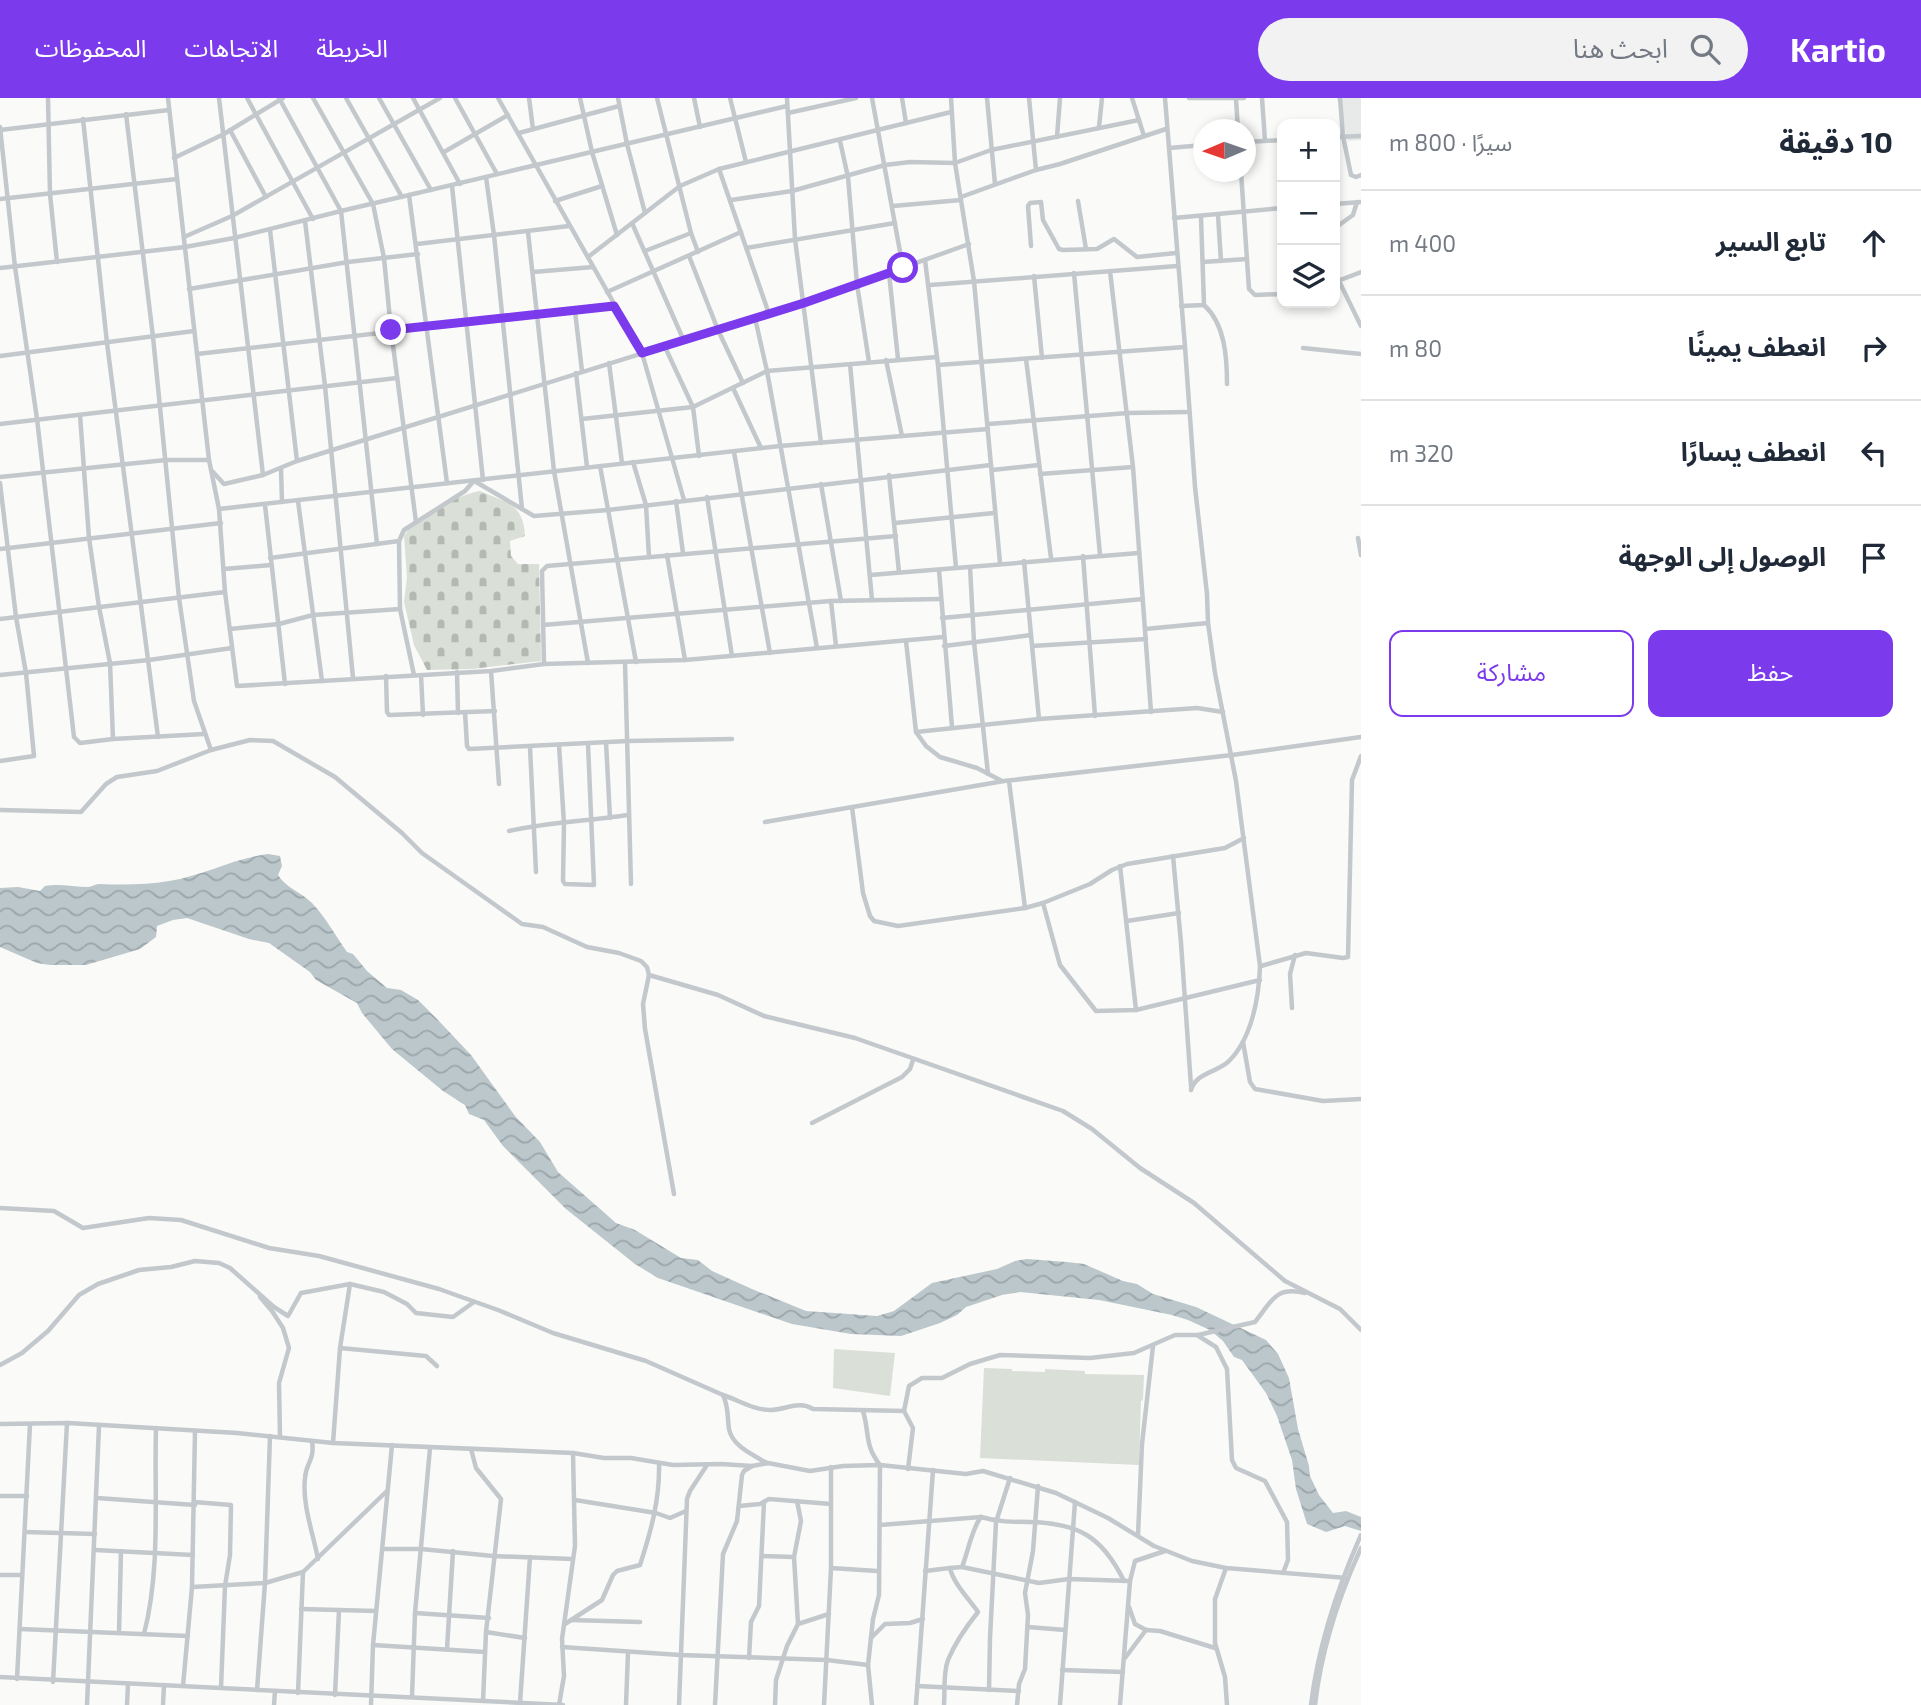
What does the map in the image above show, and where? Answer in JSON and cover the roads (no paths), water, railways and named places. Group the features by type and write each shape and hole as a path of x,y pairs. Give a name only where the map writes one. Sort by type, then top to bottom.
{"street":[{"path":"48,98 50,194 57,262"},
{"path":"168,98 209,460 219,509 225,592 237,686 491,671 544,664 685,660 943,637"},
{"path":"219,98 263,475"},
{"path":"247,98 313,219"},
{"path":"313,98 373,204 384,258 416,522"},
{"path":"346,98 402,197"},
{"path":"379,98 431,190"},
{"path":"413,98 460,184"},
{"path":"184,237 267,197 440,98"},
{"path":"455,98 497,174"},
{"path":"498,98 642,353 684,500"},
{"path":"530,98 533,129"},
{"path":"580,98 582,116 617,235"},
{"path":"618,98 645,213"},
{"path":"657,98 698,252"},
{"path":"694,98 700,127"},
{"path":"730,98 746,162"},
{"path":"787,98 795,239 821,443"},
{"path":"0,268 142,253 234,238 734,118 856,98"},
{"path":"872,98 903,268"},
{"path":"902,98 906,123"},
{"path":"951,98 955,163 974,281 1000,563"},
{"path":"987,98 995,184"},
{"path":"1029,98 1036,170"},
{"path":"1057,137 1059,98"},
{"path":"1099,127 1102,98"},
{"path":"1132,98 1144,136"},
{"path":"1165,98 1208,623 1244,838 1260,966 1256,1006 1242,1041 1229,1061 1196,1079 1191,1090 1179,913 1172,856"},
{"path":"1189,98 1244,98"},
{"path":"1262,98 1265,141"},
{"path":"1340,98 1343,136 1351,175 1361,176"},
{"path":"174,158 223,134 281,99 319,167 341,211 377,544"},
{"path":"1236,99 1237,119"},
{"path":"518,133 619,106"},
{"path":"169,110 0,129 74,737 80,743 204,734"},
{"path":"587,258 680,186 719,169 951,112"},
{"path":"125,114 153,337 179,598 194,701 211,750"},
{"path":"444,152 508,116"},
{"path":"83,119 107,343 118,411 158,737"},
{"path":"731,200 792,191 885,165 910,162 955,163 991,150 1139,120"},
{"path":"893,206 961,199 1036,170 1166,129"},
{"path":"230,130 267,197"},
{"path":"1343,136 1361,135"},
{"path":"1256,141 1277,140"},
{"path":"840,141 848,177 857,284 869,362"},
{"path":"1169,148 1193,146"},
{"path":"719,169 768,314"},
{"path":"486,177 522,509"},
{"path":"0,199 177,179"},
{"path":"1242,182 1251,293 1277,294"},
{"path":"452,186 483,480"},
{"path":"555,201 603,186"},
{"path":"409,195 447,483"},
{"path":"1078,201 1086,248"},
{"path":"1031,246 1029,204 1041,202 1043,220 1059,249 1097,248 1114,239 1137,257 1176,253"},
{"path":"1340,204 1359,202 1353,215 1340,224"},
{"path":"1174,218 1277,209"},
{"path":"1218,215 1221,261"},
{"path":"1201,217 1204,305 1216,318 1220,330 1227,384"},
{"path":"1030,222 1043,220"},
{"path":"305,221 325,386 353,678"},
{"path":"632,223 685,341"},
{"path":"746,248 895,223"},
{"path":"417,244 569,226"},
{"path":"270,230 297,461"},
{"path":"528,232 554,471 588,663"},
{"path":"607,292 741,232"},
{"path":"645,251 691,233"},
{"path":"211,470 220,483 224,484 263,475 297,461 403,427 804,303 969,244"},
{"path":"189,289 348,262 418,254"},
{"path":"689,256 718,330 743,383"},
{"path":"1203,262 1247,259"},
{"path":"925,260 945,432 956,568"},
{"path":"930,285 1177,266"},
{"path":"533,272 593,267"},
{"path":"1110,271 1128,413 1151,712"},
{"path":"1340,281 1361,272"},
{"path":"889,273 898,359"},
{"path":"1074,273 1100,555"},
{"path":"1034,276 1042,358"},
{"path":"1340,286 1358,311 1361,326"},
{"path":"1181,306 1204,305"},
{"path":"197,354 614,306"},
{"path":"575,311 587,467"},
{"path":"755,318 817,648"},
{"path":"0,356 194,331"},
{"path":"665,347 693,407 699,456"},
{"path":"938,365 1185,347"},
{"path":"1303,348 1361,354"},
{"path":"582,419 693,407 767,371 937,356"},
{"path":"1026,359 1051,558"},
{"path":"887,360 902,436"},
{"path":"609,363 622,463"},
{"path":"850,364 872,600"},
{"path":"0,424 397,378"},
{"path":"733,388 761,448"},
{"path":"219,509 761,448 945,432 1034,420 1088,415 1189,412"},
{"path":"80,415 86,468 89,538 110,663 113,739"},
{"path":"734,452 770,653"},
{"path":"0,477 166,460 209,460"},
{"path":"633,462 646,505 649,557"},
{"path":"474,482 530,515 608,510 948,469 1039,465"},
{"path":"600,466 636,662"},
{"path":"1041,474 1133,467"},
{"path":"281,468 282,503"},
{"path":"889,475 899,572"},
{"path":"414,675 400,609 399,541 404,530 465,491 474,482"},
{"path":"0,483 16,617 26,673 34,757 0,761"},
{"path":"821,484 841,601"},
{"path":"707,497 732,656"},
{"path":"676,500 683,553"},
{"path":"298,501 322,681"},
{"path":"265,505 285,684"},
{"path":"895,523 994,513"},
{"path":"0,549 220,523"},
{"path":"544,664 543,567 896,536"},
{"path":"1358,538 1361,555"},
{"path":"270,558 399,541"},
{"path":"870,575 1051,558 1139,553"},
{"path":"667,555 685,660"},
{"path":"1083,556 1095,716"},
{"path":"1024,561 1038,719"},
{"path":"224,569 271,565"},
{"path":"970,567 974,642 988,774"},
{"path":"939,570 952,727"},
{"path":"0,619 225,592"},
{"path":"543,625 831,601 940,598"},
{"path":"942,618 1143,599"},
{"path":"831,601 836,646"},
{"path":"230,629 279,624 313,615 400,609"},
{"path":"1145,629 1208,623"},
{"path":"944,646 1031,635"},
{"path":"1032,646 1146,639"},
{"path":"905,640 916,732 926,746 940,757 969,765 1006,781"},
{"path":"0,675 66,666 149,660 232,648"},
{"path":"625,662 631,884"},
{"path":"491,671 499,784"},
{"path":"457,673 458,713"},
{"path":"421,675 423,715"},
{"path":"386,677 387,714 495,711"},
{"path":"916,732 1038,719 1197,708 1223,712"},
{"path":"465,712 467,748 732,739"},
{"path":"765,822 1006,781 1361,737"},
{"path":"0,810 81,812 106,784 117,778 158,771 211,750 250,740 273,741 335,778 422,853 522,924 543,927 587,947 619,953 641,961 647,967 649,975 643,1004 645,1029 674,1194"},
{"path":"606,742 610,818"},
{"path":"559,745 564,824 564,883 594,885 589,744"},
{"path":"530,747 536,872"},
{"path":"1260,966 1295,955 1315,953 1348,957 1352,780 1361,756"},
{"path":"1006,781 1025,908"},
{"path":"852,807 863,892 870,916 874,921 888,926 1025,908 1090,884 1119,866 1225,848 1244,838"},
{"path":"509,831 535,825 593,821 628,815"},
{"path":"1119,866 1136,1010"},
{"path":"1043,903 1060,965 1094,1009 1099,1011 1136,1010 1260,980"},
{"path":"1127,921 1179,913"},
{"path":"1292,1009 1290,974 1295,955"},
{"path":"649,975 718,995 764,1016 830,1031 1045,1104 1078,1119 1140,1168 1194,1203 1285,1281 1340,1309 1361,1330"},
{"path":"1242,1041 1250,1082 1255,1089 1322,1101 1361,1099"},
{"path":"812,1123 902,1077 910,1069 913,1060"},
{"path":"0,1208 54,1211 83,1228 149,1218 181,1220 269,1248 319,1256 439,1289 553,1333 646,1361 761,1409 776,1410 801,1405 813,1409 904,1412"},
{"path":"0,1365 22,1353 48,1331 79,1295 98,1284 139,1270 205,1261 230,1268 272,1311 283,1328 289,1349 279,1383 279,1437"},
{"path":"249,1286 288,1316 301,1293 349,1284 384,1292 407,1304 416,1313 453,1317 474,1302"},
{"path":"333,1443 340,1348 349,1284"},
{"path":"908,1470 913,1428 904,1412 909,1386 922,1378 942,1378 970,1364 1000,1355 1090,1358 1134,1353 1175,1335 1197,1335 1255,1322 1273,1297 1290,1290 1320,1297"},
{"path":"1197,1335 1216,1347 1227,1369 1231,1460 1236,1468 1265,1481 1287,1522 1288,1560 1283,1573"},
{"path":"1138,1535 1142,1444 1153,1346"},
{"path":"340,1348 426,1356 438,1366"},
{"path":"723,1395 728,1406 729,1429 733,1439 768,1464"},
{"path":"863,1411 871,1454 880,1465 878,1600 868,1665 872,1705"},
{"path":"0,1424 67,1423 270,1436 333,1443 573,1453 659,1463 752,1466 768,1464 802,1471 880,1465 966,1474 983,1471 1038,1486 1075,1502 1165,1551 1192,1561 1226,1568 1344,1578"},
{"path":"53,1682 67,1423"},
{"path":"17,1679 30,1424"},
{"path":"87,1705 99,1426"},
{"path":"144,1634 152,1602 155,1552 156,1429"},
{"path":"183,1686 192,1587 195,1431"},
{"path":"257,1690 265,1583 270,1436"},
{"path":"312,1441 314,1454 307,1470 305,1485 318,1560"},
{"path":"371,1705 373,1645 392,1445"},
{"path":"407,1705 410,1697 430,1448"},
{"path":"471,1449 476,1468 501,1499 486,1632 484,1701"},
{"path":"0,1678 410,1697 453,1703 484,1701 560,1705 564,1676 562,1647 575,1546 573,1453"},
{"path":"564,1626 602,1600 617,1572 640,1565 656,1513 659,1463"},
{"path":"679,1705 686,1511 690,1491 707,1465"},
{"path":"715,1705 723,1553 736,1525 741,1475 752,1466"},
{"path":"824,1705 831,1568 831,1467"},
{"path":"916,1705 933,1470"},
{"path":"989,1690 996,1522 1010,1478"},
{"path":"1017,1705 1024,1669 1028,1627 1027,1582 1033,1551 1038,1486"},
{"path":"192,1587 265,1583 303,1572 387,1491"},
{"path":"0,1496 27,1496"},
{"path":"97,1498 231,1505 221,1688"},
{"path":"738,1506 760,1504 769,1499 831,1504"},
{"path":"575,1500 656,1513 670,1518 686,1511"},
{"path":"775,1705 775,1685 798,1624 794,1557 801,1521 797,1501"},
{"path":"749,1658 752,1618 760,1606 764,1502"},
{"path":"1060,1705 1075,1502"},
{"path":"880,1525 981,1517 996,1522 1034,1522 1073,1527 1088,1535 1107,1553 1124,1581"},
{"path":"962,1567 971,1546 976,1523 981,1517"},
{"path":"25,1532 95,1534"},
{"path":"1313,1705 1321,1651 1361,1535"},
{"path":"1344,1578 1361,1548"},
{"path":"382,1549 572,1559"},
{"path":"94,1550 193,1555"},
{"path":"120,1633 121,1551"},
{"path":"447,1650 453,1551"},
{"path":"1120,1705 1130,1581 1135,1561 1165,1551"},
{"path":"762,1556 794,1557"},
{"path":"520,1703 530,1557"},
{"path":"925,1572 962,1567"},
{"path":"944,1705 949,1658 958,1639 978,1612 954,1580 950,1568 962,1567 1027,1582 1047,1583 1069,1579 1130,1581"},
{"path":"831,1568 877,1571"},
{"path":"1226,1568 1215,1600 1216,1648 1226,1677 1227,1705"},
{"path":"298,1693 303,1572"},
{"path":"0,1575 22,1575"},
{"path":"1128,1605 1135,1624 1146,1630 1160,1631 1216,1648"},
{"path":"301,1609 376,1611"},
{"path":"335,1695 339,1610"},
{"path":"415,1613 489,1618"},
{"path":"798,1624 829,1614"},
{"path":"870,1639 886,1624 910,1623 923,1619"},
{"path":"570,1620 640,1622"},
{"path":"1028,1627 1065,1630"},
{"path":"20,1629 188,1636"},
{"path":"1124,1659 1146,1630"},
{"path":"486,1632 525,1638"},
{"path":"373,1645 485,1652"},
{"path":"562,1647 868,1665"},
{"path":"626,1705 628,1652"},
{"path":"1062,1670 1123,1672"},
{"path":"127,1705 128,1684"},
{"path":"163,1705 164,1685"},
{"path":"917,1686 1019,1691"},
{"path":"274,1705 275,1691"}],"water":[{"path":"268,854 280,856 282,866 278,875 312,903 347,952 353,954 367,971 387,988 401,990 418,1000 438,1020 471,1055 515,1116 540,1142 558,1172 616,1223 635,1230 681,1258 698,1260 712,1271 806,1311 877,1316 894,1311 932,1283 997,1269 1027,1259 1084,1264 1123,1281 1137,1284 1153,1294 1196,1307 1266,1340 1278,1354 1289,1378 1310,1476 1319,1495 1333,1513 1346,1511 1361,1517 1361,1531 1345,1526 1326,1532 1307,1524 1296,1489 1292,1460 1266,1393 1242,1360 1234,1357 1223,1341 1210,1330 1188,1320 1099,1300 1020,1292 966,1307 940,1323 901,1336 851,1334 792,1324 658,1278 635,1264 566,1209 503,1146 484,1120 469,1114 465,1105 443,1091 392,1049 357,1003 316,980 310,972 269,943 187,918 157,926 156,937 140,949 86,965 37,963 0,947 0,888 18,887 40,891 51,885 88,887 99,884 160,882 182,879 243,859"}]}
